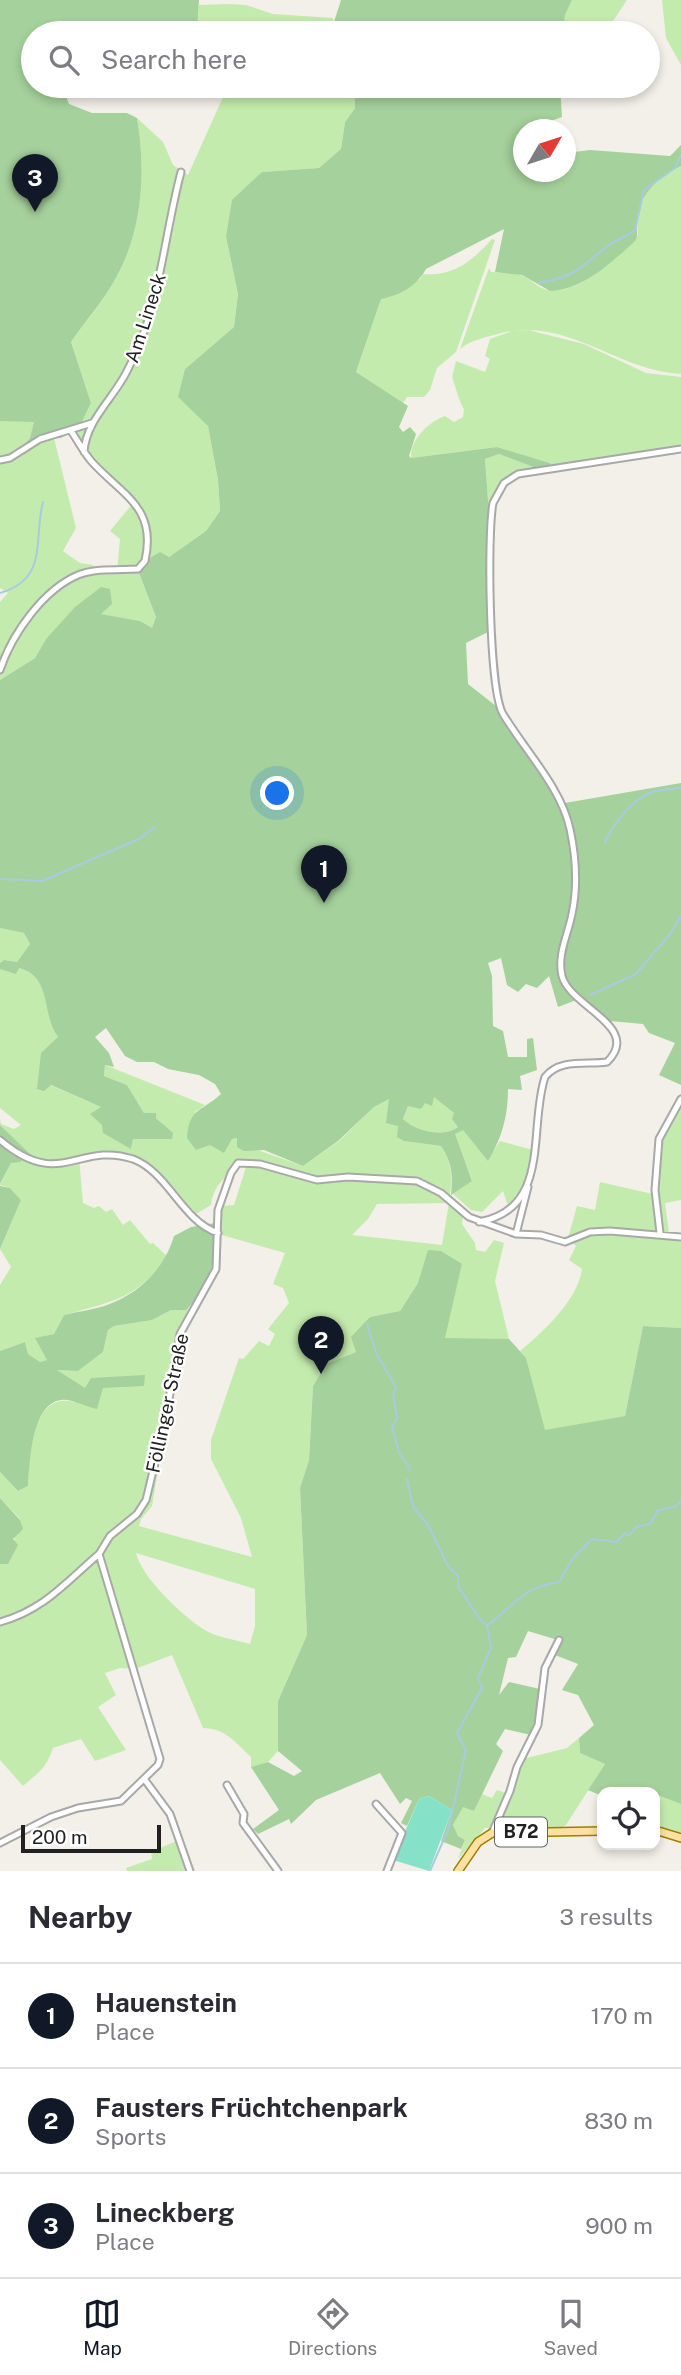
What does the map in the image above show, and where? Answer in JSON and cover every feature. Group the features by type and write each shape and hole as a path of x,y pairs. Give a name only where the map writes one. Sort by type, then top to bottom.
{"main road":[{"name":"B72","path":"458,1871 478,1842 492,1833 597,1831"},
{"path":"660,1832 681,1838"}],"street":[{"name":"Am Lineck","path":"85,452 86,438 92,424 116,391 141,341 159,284 181,173"},
{"path":"0,460 10,458 40,439 92,424"},
{"path":"0,670 6,652 37,608 64,584 90,572 138,569 145,561 147,537 139,506 85,452 71,431"},
{"path":"516,1234 528,1184 545,1077 554,1069 567,1064 595,1063 611,1059 616,1050 616,1034 610,1024 568,990 560,962 573,912 575,886 570,828 560,803 497,701 493,650 492,508 501,486 515,475 681,449"},
{"path":"660,1233 655,1190 659,1139 681,1099"},
{"path":"0,1140 24,1156 47,1165 102,1155 133,1159 147,1166 192,1214 218,1233"},
{"name":"Föllinger Straße","path":"0,1622 45,1603 99,1554 110,1536 137,1514 146,1500 166,1417 172,1367 180,1334 189,1312 212,1280 216,1269 218,1210 231,1173 238,1163 247,1161 317,1180 348,1177 417,1181 440,1193 464,1214 479,1222"},
{"path":"479,1222 495,1219 505,1213 528,1184"},
{"path":"479,1222 516,1234 541,1235 565,1241 597,1231 660,1233 681,1237"},
{"path":"0,1843 51,1817 78,1808 121,1801 145,1780 160,1759 99,1554"},
{"path":"492,1833 517,1767 538,1725 545,1668 559,1640"},
{"path":"145,1780 170,1814 190,1871"},
{"path":"228,1785 244,1814 243,1823 278,1871"},
{"path":"376,1804 402,1833 387,1871"}],"green space":[{"path":"0,0 199,0 198,21 21,21 21,98 67,98 69,104 92,113 127,113 137,118 141,158 140,199 126,258 107,293 71,342 91,403 80,426 61,438 38,439 14,457 30,438 34,422 0,421"},
{"path":"341,0 572,0 564,21 334,21"},
{"path":"572,0 627,0 613,21 564,21"},
{"path":"662,0 681,0 681,65 666,38"},
{"path":"199,5 246,5 273,14 333,18 333,21 198,21"},
{"path":"223,98 355,98 355,108 345,122 341,149 320,168 262,172 226,237 238,294 234,327 185,369 208,426 218,480 220,511 206,531 169,557 147,565 139,573 156,617 152,629 140,621 100,614 46,639 35,658 0,680 0,602 8,593 0,588 0,421 35,421 30,438 17,454 38,439 54,438 76,528 63,551 80,563 93,565 95,574 117,573 120,539 110,531 133,503 88,463 68,433 80,426 91,403 71,342 112,285 126,258 132,238 137,219 141,178 137,118 163,142 173,165 188,175"},
{"path":"355,98 561,98 562,117 513,119 513,182 576,182 576,152 590,150 670,156 681,145 681,166 657,182 640,205 635,241 596,274 574,286 550,291 522,275 495,272 504,229 426,269 407,289 381,299 356,372 408,406 399,427 403,432 410,427 416,434 409,456 411,458 497,447 550,463 551,466 536,468 499,454 485,459 489,514 490,631 466,643 468,684 496,706 559,804 681,783 681,1085 659,1075 675,1043 649,1033 643,1024 610,1021 579,999 558,1007 549,976 537,988 526,984 518,992 507,985 501,958 488,963 492,976 493,1026 503,1031 508,1057 527,1057 527,1039 533,1038 537,1070 520,1076 522,1090 508,1089 503,1126 488,1161 463,1130 455,1134 472,1181 451,1195 451,1169 441,1146 404,1141 397,1137 398,1126 386,1123 389,1099 374,1107 338,1141 303,1166 264,1150 244,1151 237,1147 237,1138 232,1139 224,1153 210,1145 196,1150 187,1138 190,1121 198,1111 221,1094 215,1084 199,1075 168,1069 154,1062 137,1062 125,1056 106,1028 95,1037 109,1053 114,1067 105,1065 104,1076 127,1085 144,1113 156,1113 156,1118 173,1133 172,1139 133,1139 131,1149 103,1133 102,1125 90,1114 101,1107 51,1085 44,1091 37,1089 41,1053 58,1037 37,979 19,968 16,974 0,969 0,963 4,960 17,962 30,944 24,933 0,928 0,680 35,658 46,639 75,607 101,587 110,589 112,604 101,614 140,621 152,628 156,617 139,573 150,558 160,552 169,557 206,531 220,511 218,480 208,426 178,397 185,369 234,327 238,294 226,237 232,200 262,172 319,168 341,149 345,122 355,108","holes":["434,1097 454,1113 452,1119 458,1127 445,1132 429,1132 403,1119 408,1106 421,1109 425,1103 432,1106"]},
{"path":"681,166 681,374 634,364 589,345 544,331 520,330 494,335 460,349 489,268 491,272 526,277 542,288 554,291 581,283 608,265 638,235 639,212 647,193 662,178"},
{"path":"492,239 495,240 456,352 437,368 430,390 424,397 407,397 403,403 356,372 381,299 420,279 423,274 444,273 462,266"},
{"path":"528,330 584,344 646,373 681,377 681,447 551,466 550,463 497,447 411,458 417,438 432,423 445,416 454,422 463,417 464,409 452,377 456,361 485,372 490,359 485,356 490,339 512,331"},
{"path":"499,454 536,468 517,473 504,482 494,495 489,514 485,459"},
{"path":"0,928 24,933 30,944 17,962 4,960 0,963"},
{"path":"19,968 37,979 42,988 58,1037 50,1085 101,1107 100,1110 131,1149 133,1138 172,1139 158,1119 144,1113 127,1085 104,1076 105,1065 205,1105 195,1112 203,1146 237,1138 238,1143 303,1166 339,1141 374,1107 390,1098 404,1141 441,1146 445,1153 451,1173 449,1203 463,1217 462,1224 475,1243 476,1250 485,1252 494,1240 504,1243 495,1281 509,1339 444,1339 462,1264 418,1283 400,1311 370,1317 356,1352 326,1364 313,1386 309,1460 300,1488 307,1635 278,1701 278,1751 268,1762 251,1767 251,1757 229,1737 218,1730 203,1728 172,1655 135,1669 120,1668 105,1673 116,1695 98,1707 126,1750 95,1761 81,1739 53,1748 44,1766 23,1786 0,1760 0,1564 8,1563 20,1519 0,1498 0,1472 18,1491 28,1486 32,1444 41,1416 49,1407 60,1401 74,1402 103,1388 85,1389 57,1370 78,1371 103,1352 108,1330 114,1326 152,1320 171,1310 187,1310 192,1316 180,1351 186,1361 171,1394 152,1506 141,1519 139,1526 252,1557 241,1518 211,1459 211,1440 239,1358 243,1359 259,1341 269,1346 275,1334 268,1329 289,1303 283,1288 273,1284 285,1253 222,1235 222,1206 234,1205 247,1164 223,1180 215,1191 211,1205 196,1214 158,1174 134,1158 101,1154 79,1157 83,1203 94,1208 99,1206 106,1212 112,1209 123,1225 130,1220 150,1244 153,1243 168,1257 133,1291 110,1302 64,1315 54,1334 36,1338 48,1360 40,1362 28,1354 25,1342 0,1351 0,1285 11,1267 0,1249 21,1200 10,1188 0,1185 11,1163 29,1154 0,1125 0,1119 1,1124 14,1129 21,1125 0,1108 0,969","holes":["449,1203 442,1245 352,1235 368,1219 377,1204","136,1553 255,1589 255,1626 250,1644 213,1634 194,1623 154,1584"]},
{"path":"681,1093 681,1200 665,1203 670,1240 681,1240 681,1328 643,1326 625,1416 544,1431 526,1358 520,1351 539,1335 567,1304 579,1281 582,1269 569,1260 576,1246 568,1238 577,1206 595,1210 600,1182 657,1195 661,1141"},
{"path":"434,1096 454,1113 458,1127 445,1132 429,1132 403,1120 408,1105 425,1103"},
{"path":"0,1125 30,1154 20,1162 11,1163 0,1184"},
{"path":"463,1129 488,1160 500,1141 537,1151 525,1206 507,1203 503,1191 482,1212 471,1210 452,1193 472,1180 454,1134"},
{"path":"0,1186 10,1188 21,1200 0,1249"},
{"path":"215,1223 216,1248 211,1270 187,1310 171,1310 152,1320 114,1326 108,1330 103,1352 78,1371 57,1370 85,1388 91,1378 145,1375 144,1386 103,1388 97,1409 65,1400 51,1404 43,1412 34,1436 28,1486 18,1491 0,1472 0,1351 25,1342 28,1354 40,1362 47,1360 35,1338 54,1334 64,1315 102,1307 130,1294 157,1269 174,1236 191,1227"},
{"path":"428,1250 441,1251 462,1264 445,1338 509,1339 526,1358 545,1430 625,1416 643,1326 681,1328 681,1804 660,1796 660,1787 597,1787 597,1794 588,1790 605,1764 580,1753 579,1738 594,1725 578,1695 562,1690 578,1664 555,1655 561,1641 528,1631 516,1657 508,1658 499,1695 509,1682 540,1689 539,1711 531,1735 505,1729 496,1744 503,1751 474,1811 463,1807 453,1825 458,1836 465,1840 461,1849 441,1841 452,1810 429,1796 419,1799 407,1826 401,1823 412,1801 406,1798 400,1804 380,1773 316,1800 291,1824 289,1819 258,1834 253,1829 279,1810 251,1767 268,1762 294,1776 302,1771 278,1751 278,1701 307,1635 300,1488 309,1460 313,1386 326,1364 356,1352 351,1337 370,1317 400,1311 418,1283"},
{"path":"0,1498 20,1520 23,1529 13,1539 18,1545 8,1564 0,1564"},
{"path":"579,1738 580,1753 605,1764 566,1825 560,1829 485,1828 458,1859 465,1840 458,1836 453,1825 463,1806 474,1811 482,1794 492,1798 497,1790 511,1795 523,1759 567,1748"},
{"path":"660,1795 681,1804 681,1834 660,1828"},
{"path":"429,1796 452,1810 429,1871 393,1860 419,1799"},
{"path":"181,1839 192,1871 127,1871 126,1868 152,1859 151,1852"}],"waterway":[{"path":"539,283 576,271 609,245 635,230 644,190 675,168 681,155"},
{"path":"0,593 16,587 33,568 43,502"},
{"path":"605,843 618,820 638,800 655,791 681,788"},
{"path":"0,879 42,881 139,839 155,827"},
{"path":"590,995 636,974 670,934 681,916"},
{"path":"367,1324 377,1355 396,1387 393,1395 397,1418 392,1427 399,1453 410,1468 409,1471"},
{"path":"407,1479 413,1507 428,1525 448,1566 458,1576 458,1587 479,1618 487,1625 491,1648 478,1678 482,1688 457,1733 466,1750 448,1830 430,1871"},
{"path":"609,1541 617,1542 625,1533 629,1536 636,1527 650,1524 658,1510 675,1507 681,1501"},
{"path":"488,1625 527,1592 559,1582 573,1558 592,1539 607,1541"}],"place":[{"name":"Lineckberg","path":"35,212"},
{"name":"Hauenstein","path":"324,903"},
{"name":"Fausters Früchtchenpark","path":"321,1374"}]}
